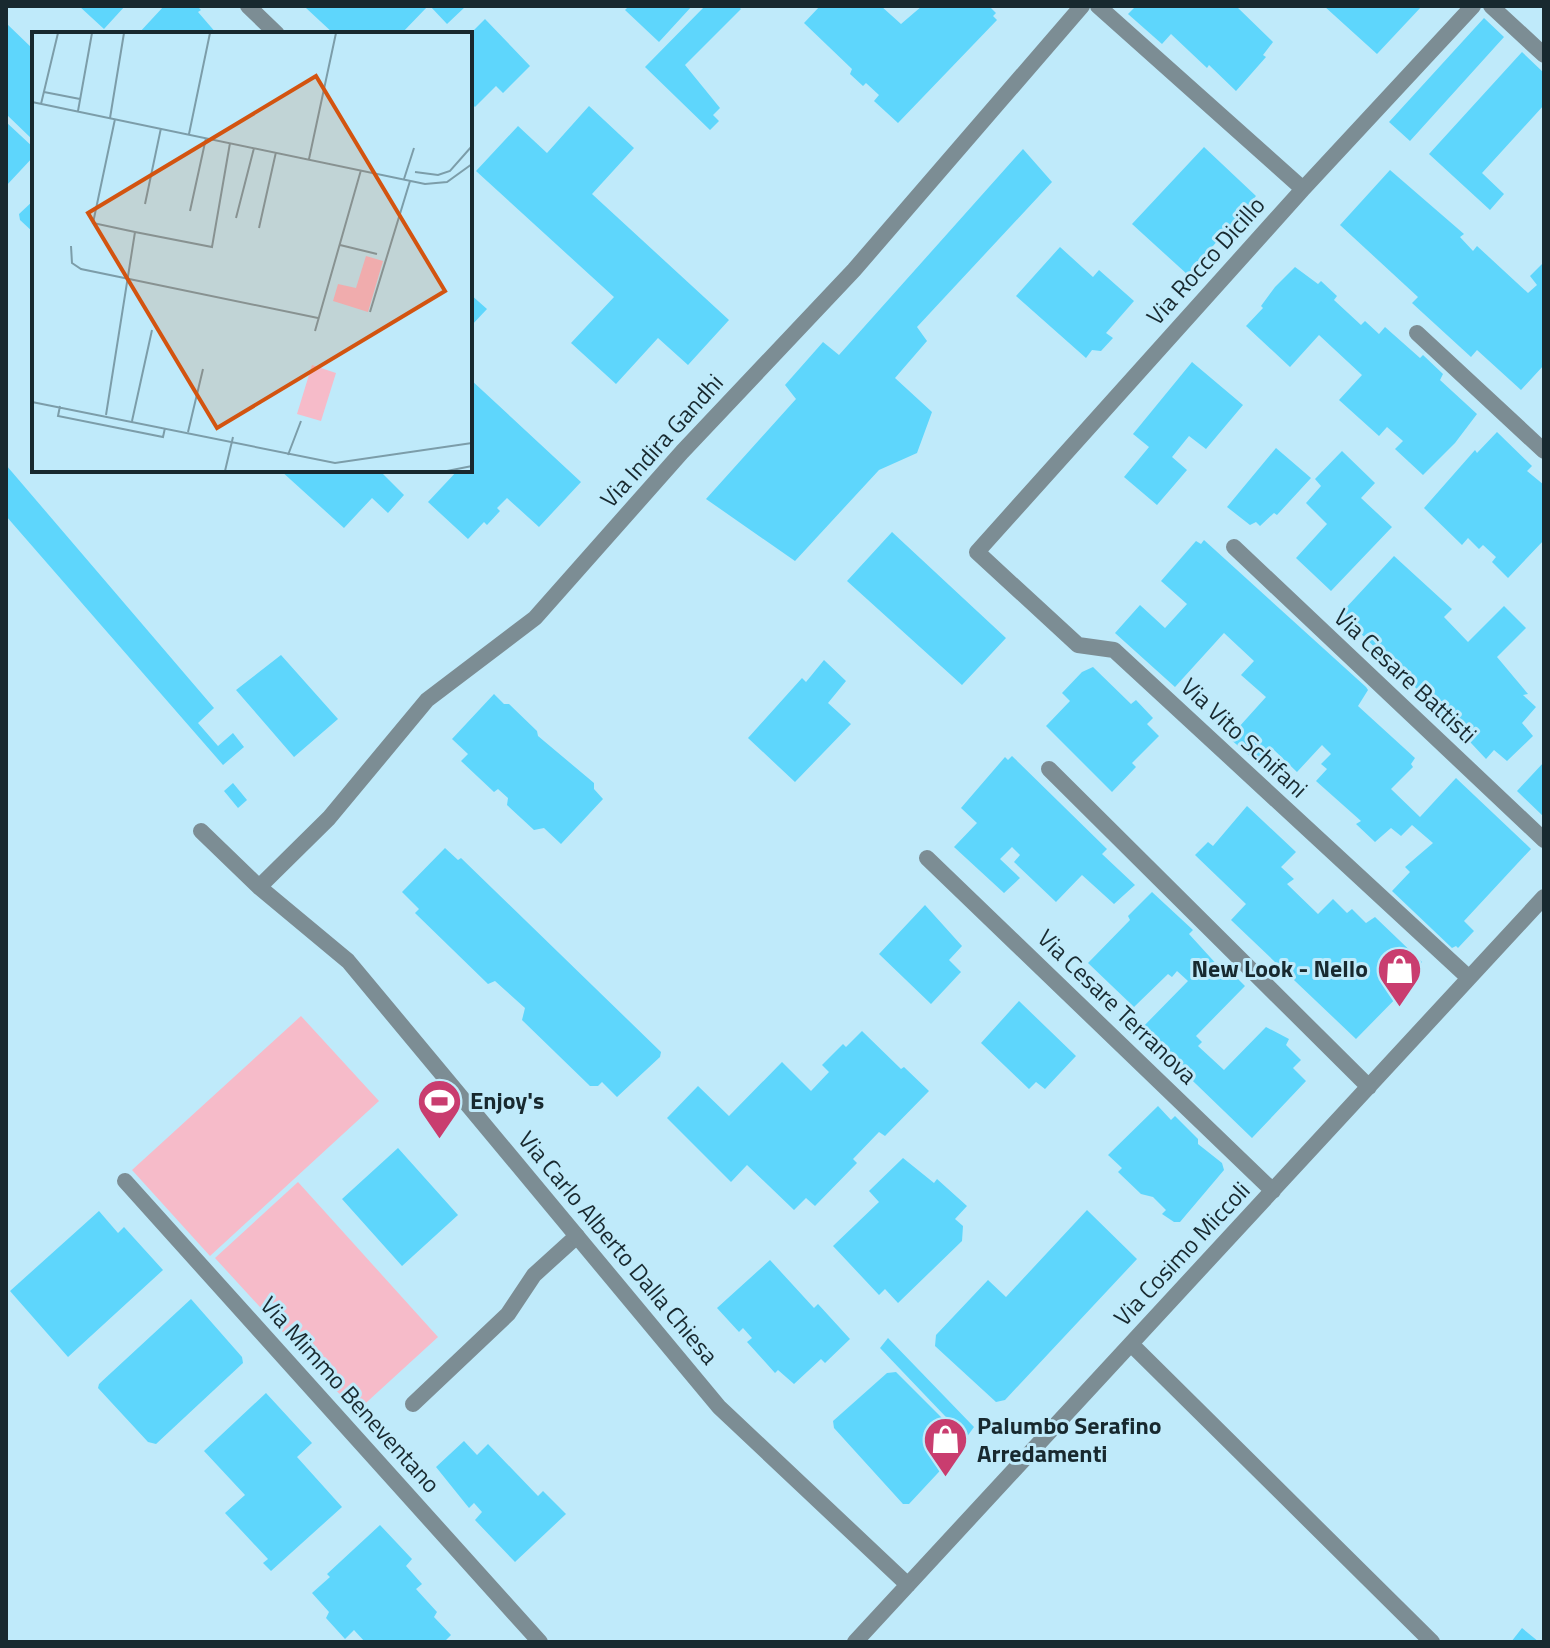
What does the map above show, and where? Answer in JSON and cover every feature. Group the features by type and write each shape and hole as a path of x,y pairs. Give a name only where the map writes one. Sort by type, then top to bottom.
{"street":[{"path":"248,6 275,32"},
{"name":"Via Indira Gandhi","path":"259,887 329,818 427,700 535,618 682,452 854,270 1082,6"},
{"path":"1098,6 1303,189"},
{"name":"Via Rocco Dicillo","path":"977,552 1303,189 1473,6"},
{"path":"1491,6 1544,55"},
{"path":"1417,333 1544,451"},
{"name":"Via Cesare Battisti","path":"1234,547 1544,840"},
{"name":"Via Vito Schifani","path":"977,552 1078,645 1114,650 1469,978"},
{"path":"1049,769 1369,1087"},
{"name":"Via Carlo Alberto Dalla Chiesa","path":"201,831 259,887 348,961 719,1407 908,1585"},
{"name":"Via Cesare Terranova","path":"927,858 1273,1191"},
{"name":"Via Cosimo Miccoli","path":"855,1642 1544,897"},
{"name":"Via Mimmo Beneventano","path":"125,1181 540,1642"},
{"path":"413,1404 508,1314 534,1275 577,1236"},
{"path":"1131,1344 1432,1642"}],"shaded area":[{"path":"301,1016 379,1101 210,1256 132,1170"},
{"path":"298,1182 438,1337 356,1412 215,1258"}],"building":[{"path":"79,6 125,6 104,29"},
{"path":"164,6 197,6 201,10 198,12 215,32 140,32"},
{"path":"428,6 403,32 332,32 306,8"},
{"path":"430,6 466,6 447,24"},
{"path":"629,6 692,6 659,42 625,10"},
{"path":"705,6 738,6 741,9 685,65 720,108 713,115 719,121 710,130 645,67"},
{"path":"820,6 881,6 901,24 922,6 989,6 996,13 993,16 997,20 898,123 874,101 879,95 850,74 852,69 804,23"},
{"path":"1136,6 1236,6 1273,42 1263,55 1266,57 1236,91 1171,34 1162,44 1128,14"},
{"path":"1324,6 1422,6 1377,54"},
{"path":"1484,18 1504,37 1410,141 1389,122"},
{"path":"485,19 530,66 503,93 496,86 475,107 472,104 472,32"},
{"path":"6,23 32,48 32,139 6,114"},
{"path":"1522,52 1544,73 1544,105 1482,173 1504,194 1490,210 1429,154"},
{"path":"589,106 634,148 592,194 729,320 688,365 658,338 616,384 571,343 614,297 476,171 518,126 547,153"},
{"path":"6,122 32,146 32,158 6,186"},
{"path":"1204,147 1256,196 1188,275 1132,224"},
{"path":"1023,149 1052,182 917,327 927,341 895,378 932,412 917,453 879,470 795,561 706,499 796,399 785,385 823,342 839,355"},
{"path":"1390,170 1464,234 1460,237 1473,251 1477,246 1528,293 1537,285 1530,276 1544,262 1544,365 1521,390 1477,350 1471,357 1412,303 1418,297 1340,225"},
{"path":"32,202 32,231 20,220 19,214"},
{"path":"1060,247 1093,277 1099,270 1134,301 1106,333 1113,338 1101,351 1092,350 1086,358 1016,296"},
{"path":"1295,267 1318,284 1321,281 1337,296 1334,300 1361,325 1365,321 1379,334 1385,327 1420,358 1423,355 1443,374 1440,380 1477,414 1455,443 1423,475 1395,449 1403,441 1387,427 1379,436 1339,400 1362,375 1319,335 1290,367 1246,326 1263,308 1261,306 1275,287"},
{"path":"472,296 487,309 472,325"},
{"path":"1192,362 1243,405 1206,449 1189,436 1172,457 1187,470 1157,505 1124,477 1149,447 1133,434"},
{"path":"472,381 581,482 539,527 507,498 487,525 484,522 468,539 428,502 456,472 472,472"},
{"path":"1497,432 1532,466 1527,471 1544,485 1544,540 1508,578 1492,562 1496,557 1483,545 1479,549 1468,538 1462,545 1424,508 1475,450 1477,453"},
{"path":"1276,448 1311,478 1277,515 1274,513 1260,526 1256,522 1250,525 1227,507"},
{"path":"1342,451 1375,483 1361,498 1392,527 1331,591 1296,558 1327,524 1306,503 1321,486 1315,479"},
{"path":"6,465 214,708 198,723 218,746 233,733 244,747 223,765 6,516"},
{"path":"282,472 381,472 404,495 388,513 372,498 344,528"},
{"path":"892,532 1006,638 962,685 847,581"},
{"path":"1204,540 1366,687 1368,690 1358,706 1415,758 1411,764 1413,767 1391,789 1420,817 1456,778 1531,849 1464,921 1474,931 1458,948 1452,948 1392,891 1410,872 1405,867 1433,843 1412,825 1401,836 1391,828 1375,842 1356,824 1361,821 1316,781 1327,769 1321,764 1331,754 1322,745 1297,772 1272,748 1258,763 1229,738 1266,697 1241,675 1254,661 1224,633 1175,687 1115,633 1140,605 1165,628 1187,604 1161,581 1196,541 1201,544"},
{"path":"1394,556 1452,609 1444,617 1468,642 1504,606 1526,628 1497,657 1528,694 1523,695 1536,707 1522,723 1533,736 1507,761 1494,750 1486,759 1443,713 1439,718 1419,698 1421,693 1343,616 1343,611"},
{"path":"281,655 338,719 294,757 236,690"},
{"path":"824,660 846,681 828,703 851,724 795,782 748,738 802,678 806,682"},
{"path":"1093,667 1131,704 1136,700 1153,718 1147,724 1159,736 1132,763 1136,767 1112,792 1046,726 1070,701 1062,693 1082,672"},
{"path":"494,694 504,704 509,704 537,731 538,736 594,783 594,789 603,799 561,844 544,828 534,830 507,805 508,798 498,789 494,792 461,761 468,754 452,739"},
{"path":"1012,756 1107,849 1102,854 1135,885 1114,904 1082,875 1056,902 1014,862 1020,855 1012,847 1000,859 1020,878 1004,893 954,847 977,823 961,808 1005,757 1008,760"},
{"path":"1544,762 1544,817 1517,791"},
{"path":"233,783 247,800 238,808 224,791"},
{"path":"1247,806 1296,852 1281,867 1294,879 1287,884 1318,914 1333,899 1347,913 1352,909 1366,923 1375,917 1422,962 1403,983 1407,987 1356,1039 1231,920 1246,904 1195,855 1208,842 1213,846"},
{"path":"445,848 458,860 461,858 661,1052 660,1057 617,1097 602,1082 598,1086 590,1086 522,1020 525,1008 495,981 488,984 415,913 419,909 402,892"},
{"path":"1152,892 1193,930 1189,934 1230,979 1234,975 1245,986 1196,1036 1202,1042 1198,1046 1224,1070 1266,1027 1289,1039 1286,1045 1301,1060 1293,1068 1306,1081 1252,1138 1140,1030 1188,981 1177,971 1172,977 1168,974 1134,1007 1088,963 1130,920 1128,916"},
{"path":"925,905 962,946 949,960 961,972 931,1004 879,954"},
{"path":"1019,1001 1076,1056 1045,1089 1036,1082 1029,1089 981,1043"},
{"path":"862,1031 929,1091 885,1136 879,1132 853,1159 857,1163 815,1206 806,1198 794,1210 747,1165 731,1182 667,1118 698,1086 729,1116 782,1062 811,1091 829,1072 822,1065 843,1044 846,1047"},
{"path":"1158,1106 1171,1120 1175,1116 1198,1139 1198,1144 1222,1163 1224,1170 1180,1222 1174,1222 1162,1214 1166,1210 1153,1197 1141,1194 1118,1172 1122,1168 1108,1155"},
{"path":"398,1148 458,1215 402,1266 342,1199"},
{"path":"903,1158 934,1183 937,1179 967,1206 955,1219 963,1226 962,1241 898,1303 885,1289 879,1295 833,1246 879,1202 869,1191"},
{"path":"1087,1210 1137,1259 1005,1400 996,1402 935,1346 936,1335 988,1280 1006,1297"},
{"path":"99,1211 118,1233 124,1227 163,1270 68,1357 10,1291"},
{"path":"770,1260 814,1308 818,1304 850,1339 825,1363 821,1359 794,1384 778,1370 775,1373 747,1342 752,1338 743,1328 739,1332 717,1308"},
{"path":"191,1299 242,1357 243,1363 156,1444 148,1442 98,1388 99,1384"},
{"path":"888,1338 974,1427 966,1438 880,1348"},
{"path":"896,1372 964,1440 964,1445 909,1504 903,1504 834,1428 833,1421 887,1373"},
{"path":"266,1393 312,1443 297,1457 342,1507 271,1571 263,1563 268,1559 225,1513 245,1495 204,1451"},
{"path":"464,1441 477,1455 488,1444 538,1496 543,1491 566,1514 515,1562 475,1520 482,1512 474,1503 469,1508 436,1467"},
{"path":"380,1525 412,1559 406,1566 422,1584 416,1589 437,1612 434,1617 451,1635 444,1642 365,1642 354,1630 345,1639 326,1618 329,1612 312,1593 330,1577 327,1574"},
{"path":"1522,1628 1539,1642 1511,1642"}],"place":[{"name":"New Look - Nello","path":"1399,1008"},
{"name":"Enjoy's","path":"439,1140"},
{"name":"Palumbo Serafino Arredamenti","path":"946,1479"}]}
